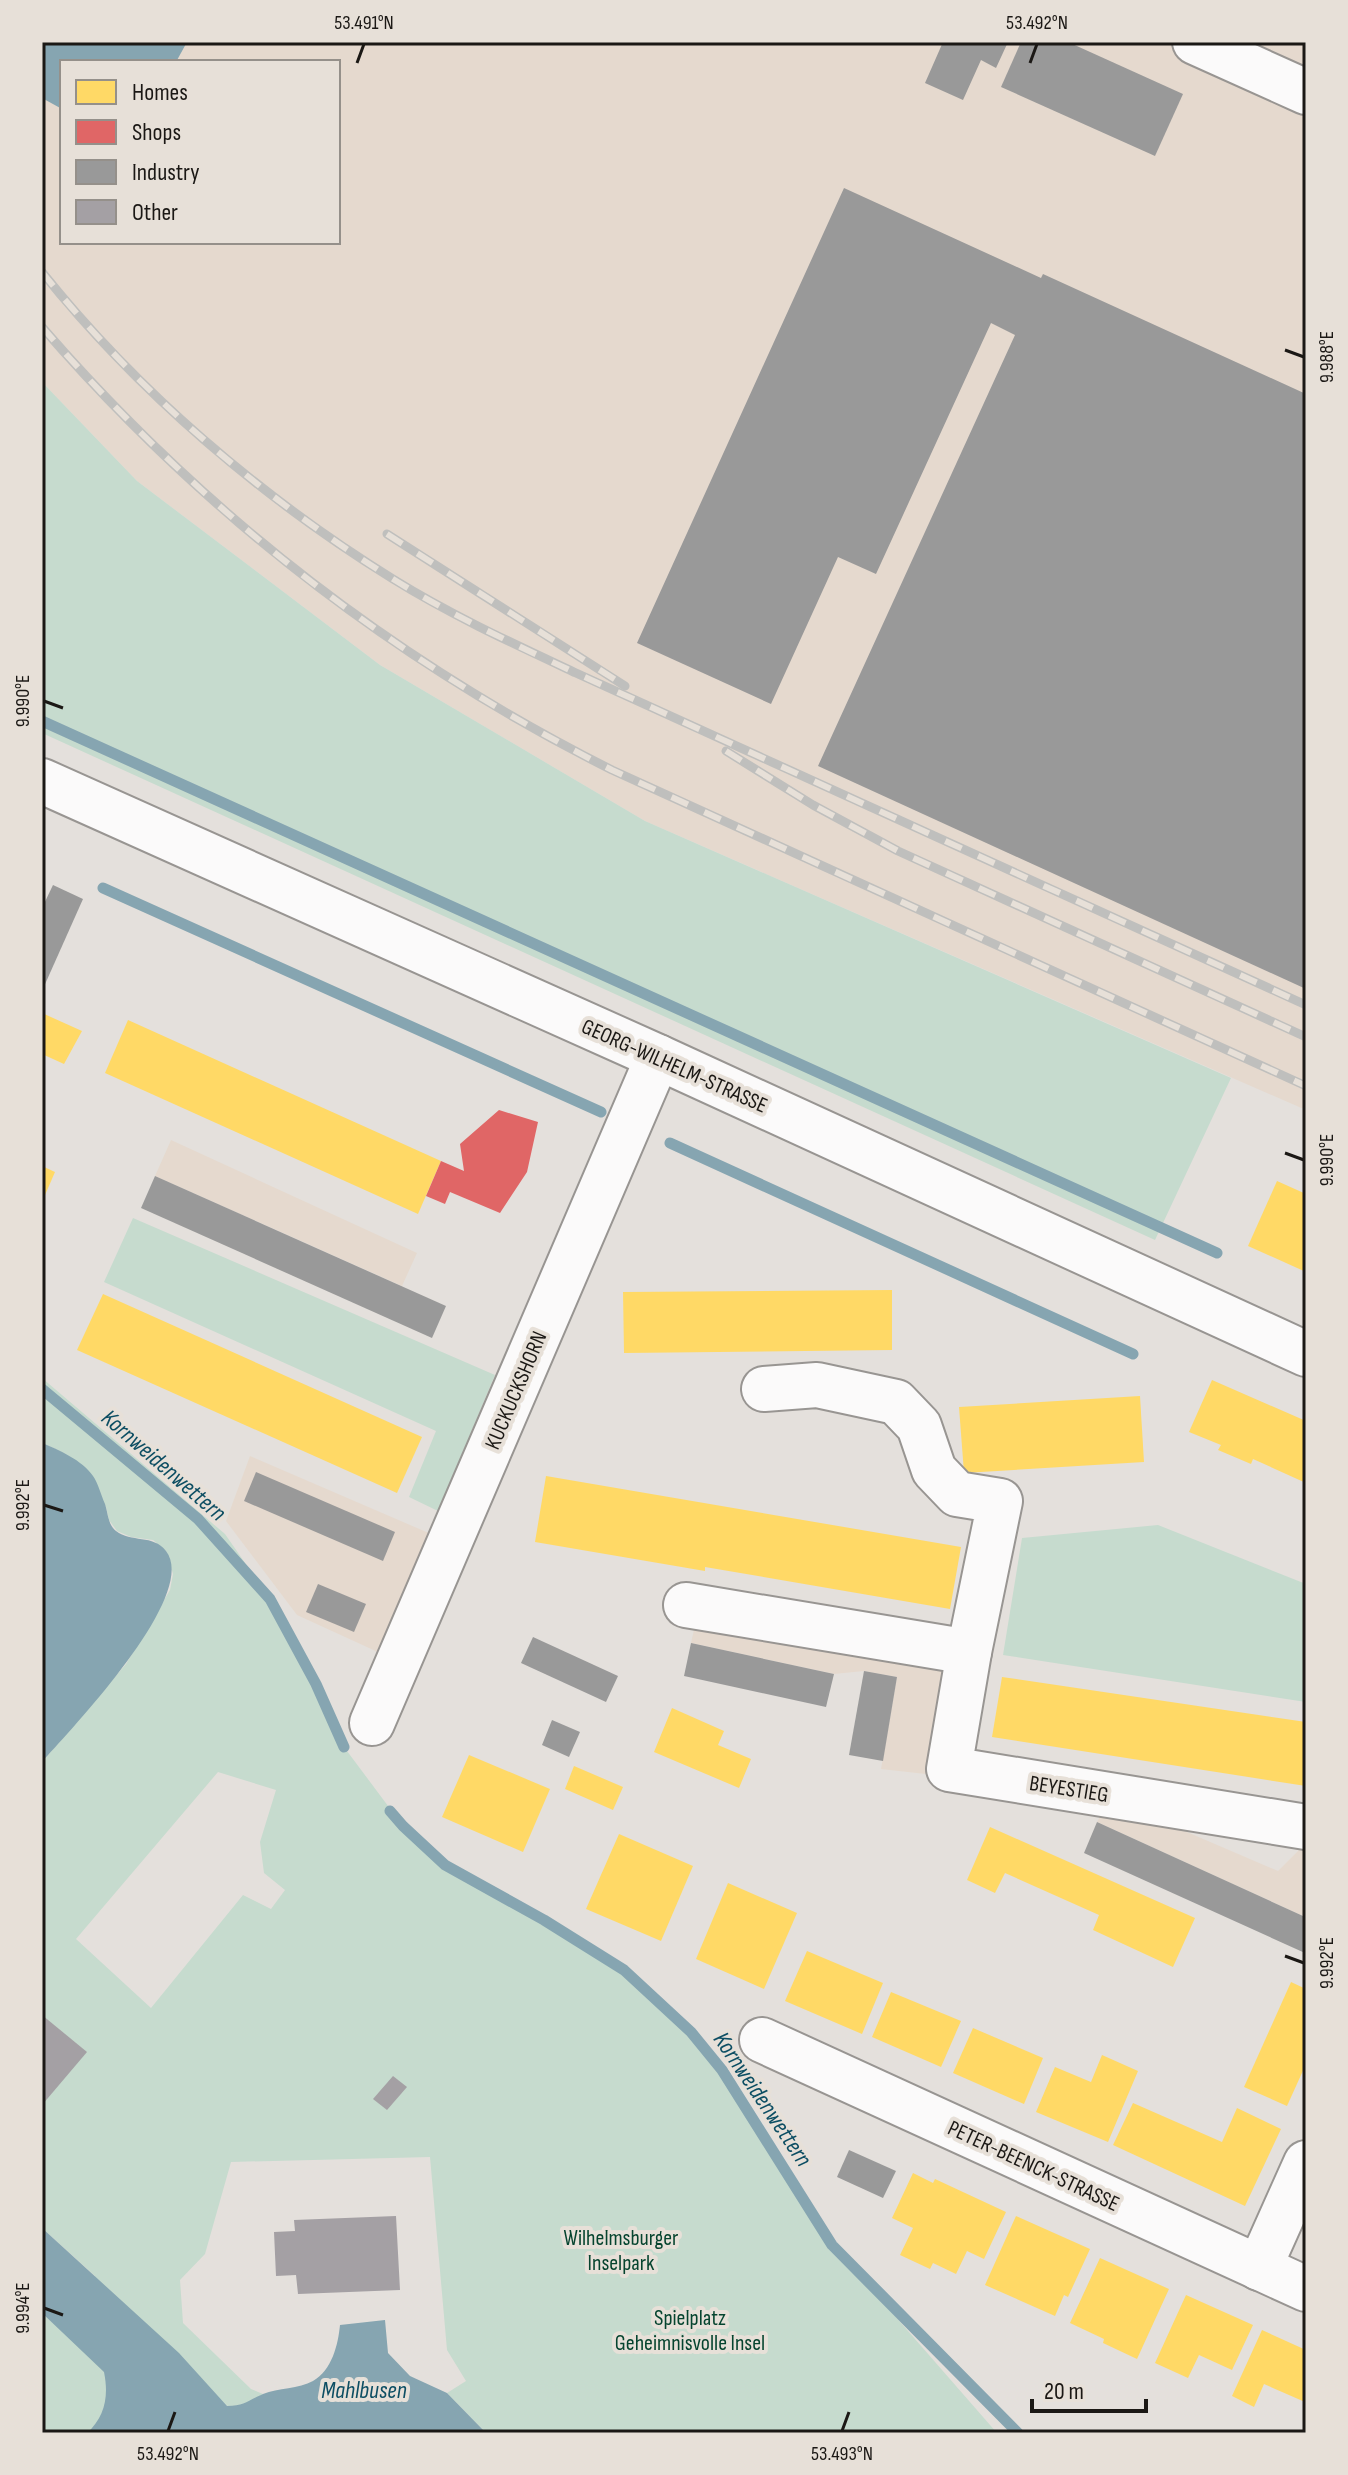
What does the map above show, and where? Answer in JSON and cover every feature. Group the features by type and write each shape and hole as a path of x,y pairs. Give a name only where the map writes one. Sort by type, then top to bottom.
{"street":[{"path":"1195,42 1306,92"},
{"name":"GEORG-WILHELM-STRASSE","path":"42,781 658,1057 1306,1354"},
{"name":"KUCKUCKSHORN","path":"372,1723 658,1057"},
{"name":"BEYESTIEG","path":"764,1389 817,1385 896,1402 919,1426 934,1470 957,1494 1000,1501 949,1769 1306,1827"},
{"path":"686,1605 969,1652"},
{"name":"PETER-BEENCK-STRASSE","path":"762,2040 1306,2289"},
{"path":"1259,2268 1306,2163"}],"shaded area":[{"path":"42,42 1306,42 1306,1110 645,821 380,665 137,481 42,382"},
{"path":"171,1140 417,1253 402,1286 155,1176"},
{"path":"250,1456 431,1534 380,1653 297,1615 226,1521"},
{"path":"696,1621 948,1663 926,1774 881,1769 897,1677 864,1671 834,1674 691,1643"},
{"path":"1110,1799 1278,1871 1306,1843 1306,1913 1303,1916 1097,1822"}],"green space":[{"path":"42,382 137,481 380,665 645,821 1231,1078 1155,1240 42,733"},
{"path":"133,1218 495,1375 438,1511 409,1497 436,1431 104,1282"},
{"name":"Wilhelmsburger Inselpark","path":"42,1378 225,1534 270,1599 319,1691 344,1747 403,1826 445,1865 544,1920 624,1970 691,2032 722,2070 833,2245 997,2433 486,2433 447,2393 466,2381 447,2350 430,2157 231,2162 205,2254 180,2280 183,2323 251,2389 263,2394 243,2406 227,2406 150,2377 87,2433 42,2433 42,2313 53,2323 95,2276 42,2228 42,1762 126,1664 170,1590 173,1574 166,1551 153,1540 131,1537 117,1531 109,1520 106,1507 76,1461 42,1443","holes":["218,1772 276,1790 260,1842 264,1873 285,1890 271,1909 243,1895 151,2008 76,1939"]},
{"path":"1158,1525 1306,1584 1306,1702 1003,1655 1022,1538"}],"water":[{"path":"42,42 187,42 177,60 60,60 60,108 42,98"},
{"path":"42,1443 83,1465 95,1479 113,1528 122,1535 161,1546 166,1551 172,1571 165,1598 128,1661 42,1762"},
{"name":"Mahlbusen","path":"42,2228 179,2353 227,2406 313,2381 329,2364 336,2349 340,2325 385,2320 388,2353 410,2376 447,2393 486,2433 87,2433 104,2406 104,2372 42,2313"}],"building: Homes":[{"path":"42,1013 82,1031 64,1064 42,1054"},
{"path":"128,1020 441,1161 418,1214 105,1073"},
{"path":"42,1166 55,1172 42,1202"},
{"path":"1277,1181 1306,1194 1306,1272 1248,1246"},
{"path":"892,1290 892,1350 624,1353 623,1292"},
{"path":"103,1294 422,1437 397,1493 77,1350"},
{"path":"1212,1380 1306,1421 1306,1483 1253,1459 1251,1464 1218,1450 1221,1445 1189,1432"},
{"path":"1140,1396 1144,1462 964,1473 959,1407"},
{"path":"546,1476 961,1547 950,1609 705,1567 705,1571 535,1542"},
{"path":"1002,1677 1306,1722 1306,1786 992,1737"},
{"path":"672,1708 724,1731 718,1745 751,1759 739,1788 654,1752"},
{"path":"469,1755 550,1789 523,1852 442,1817"},
{"path":"574,1766 623,1787 613,1810 565,1789"},
{"path":"990,1827 1195,1918 1173,1967 1093,1930 1099,1915 1005,1873 995,1893 967,1880"},
{"path":"619,1834 693,1866 661,1941 586,1909"},
{"path":"728,1883 797,1913 764,1989 696,1959"},
{"path":"807,1951 883,1983 862,2034 785,2001"},
{"path":"1291,1982 1306,1989 1306,2064 1287,2106 1244,2087"},
{"path":"891,1992 961,2021 941,2067 872,2037"},
{"path":"973,2028 1043,2058 1024,2104 953,2073"},
{"path":"1102,2055 1138,2071 1108,2142 1036,2112 1055,2067 1091,2082"},
{"path":"1133,2103 1222,2142 1237,2108 1281,2129 1245,2206 1113,2145"},
{"path":"913,2173 933,2183 935,2179 1006,2212 984,2259 967,2251 956,2274 933,2263 930,2269 900,2255 913,2228 892,2218"},
{"path":"1016,2216 1090,2249 1068,2297 1064,2295 1055,2316 985,2285"},
{"path":"1100,2258 1169,2289 1137,2359 1070,2323"},
{"path":"1186,2295 1253,2325 1232,2370 1199,2355 1188,2378 1155,2363"},
{"path":"1262,2330 1306,2350 1305,2402 1264,2384 1254,2407 1232,2396"}],"building: Shops":[{"path":"499,1110 538,1122 527,1172 500,1213 450,1192 445,1204 426,1196 441,1161 464,1171 460,1144"}],"building: Industry":[{"path":"943,42 1008,42 996,68 981,60 963,100 925,83"},
{"path":"1021,42 1068,42 1183,94 1155,156 1001,87"},
{"path":"844,188 1041,278 1043,274 1306,394 1306,989 818,766 1015,335 991,323 876,574 838,557 771,704 637,643"},
{"path":"53,885 83,899 42,991 42,908"},
{"path":"155,1176 446,1306 432,1338 141,1208"},
{"path":"256,1472 395,1532 383,1561 244,1501"},
{"path":"318,1584 366,1604 354,1632 306,1612"},
{"path":"533,1637 618,1676 606,1702 521,1663"},
{"path":"691,1643 834,1674 826,1707 684,1676"},
{"path":"864,1671 897,1677 883,1761 849,1755"},
{"path":"552,1720 580,1732 569,1757 542,1745"},
{"path":"1097,1822 1303,1916 1306,1913 1306,1952 1084,1853"},
{"path":"849,2150 896,2171 883,2198 837,2177"}],"building: Other":[{"path":"42,2015 87,2052 42,2105"},
{"path":"393,2076 407,2087 387,2110 373,2099"},
{"path":"396,2216 400,2290 298,2294 296,2275 276,2276 274,2232 295,2231 294,2220"}],"waterway":[{"path":"42,721 1217,1253"},
{"path":"103,888 601,1112"},
{"path":"670,1143 1133,1354"},
{"name":"Kornweidenwettern","path":"42,1389 198,1519 270,1599 316,1684 344,1747"},
{"name":"Kornweidenwettern","path":"390,1811 445,1865 544,1920 624,1970 691,2032 722,2070 832,2245 1018,2433"}],"railway":[{"path":"42,272 119,359 204,440 296,514 415,592 483,629 576,673 1306,1005"},
{"path":"42,327 104,395 235,520 378,631 453,681 612,770 1306,1086"},
{"path":"387,534 625,686"},
{"path":"726,751 813,805 898,851 1306,1037"}],"park label":[{"name":"Spielplatz Geheimnisvolle Insel","path":"690,2330"}]}
